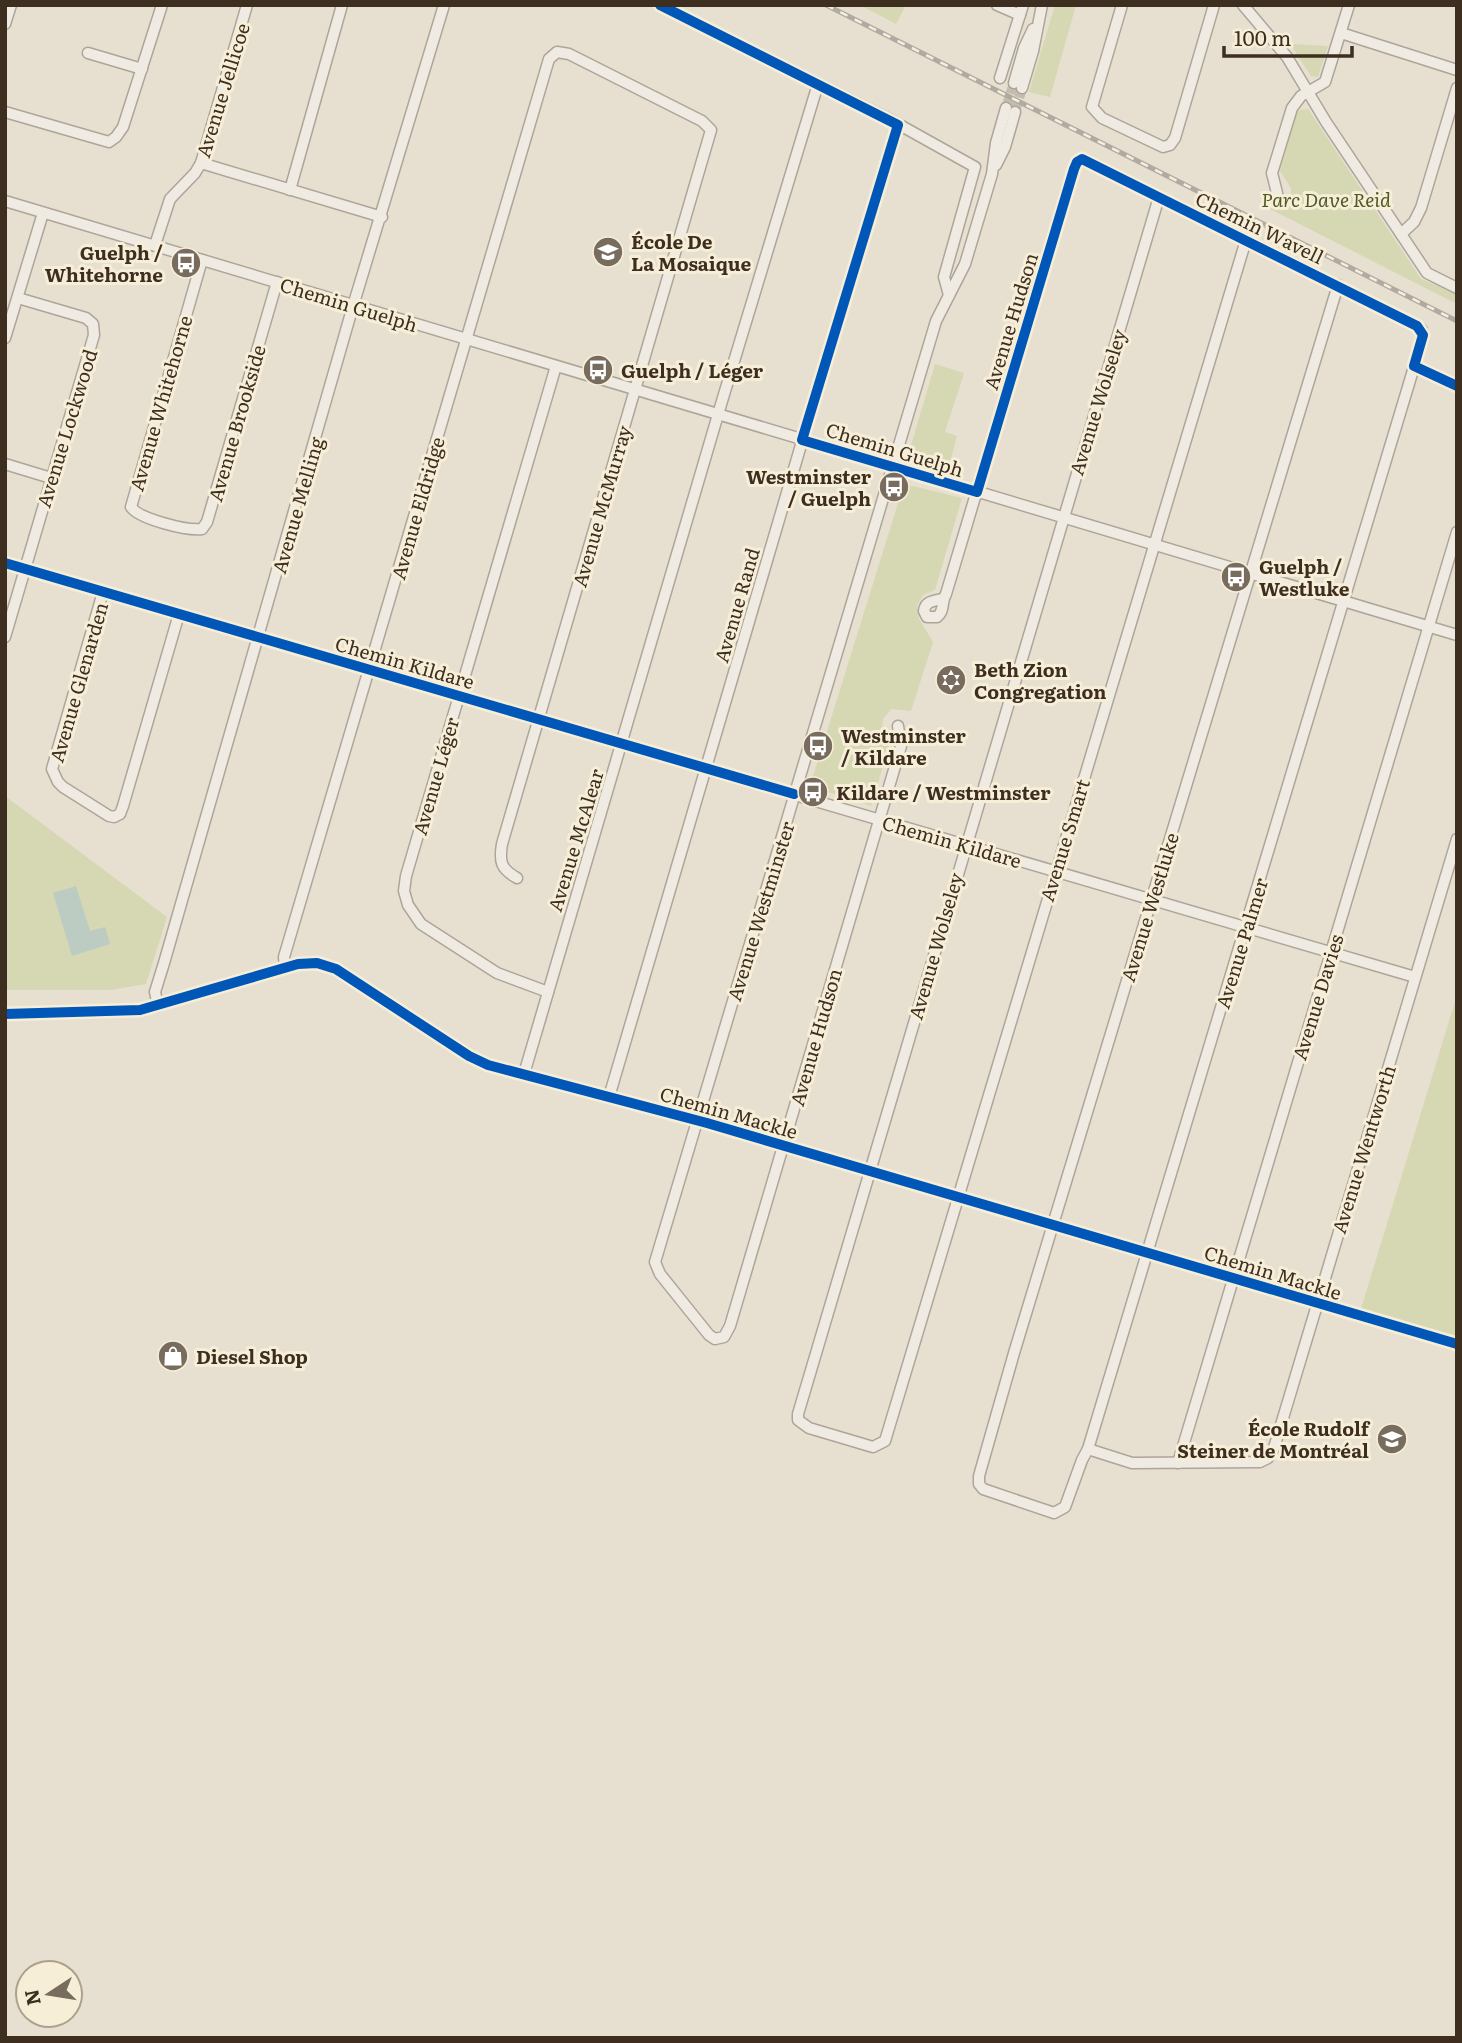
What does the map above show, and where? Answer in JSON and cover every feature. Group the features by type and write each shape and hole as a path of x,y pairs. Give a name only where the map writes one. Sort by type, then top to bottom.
{"street":[{"path":"5,24 11,5"},
{"path":"5,112 109,142 123,127 162,5"},
{"name":"Avenue Jellicoe","path":"155,245 170,199 201,163 247,5"},
{"path":"290,190 342,5"},
{"name":"Avenue Melling","path":"158,1006 155,992 444,5"},
{"path":"660,5 898,125"},
{"path":"997,5 1021,10 1000,78"},
{"path":"1018,85 1024,48 1038,20 1042,5"},
{"path":"1122,5 1092,107 1098,116 1165,147 1172,144 1175,138 1214,5"},
{"path":"1243,5 1279,46 1325,122 1427,274 1457,288"},
{"path":"1277,193 1272,176 1292,108 1299,97 1325,82 1349,5"},
{"path":"1341,33 1457,70"},
{"name":"Avenue Eldridge","path":"285,967 284,957 549,60 557,51 569,54 711,128"},
{"path":"88,53 142,69"},
{"name":"Avenue McAlear","path":"524,1074 818,84"},
{"path":"1401,234 1414,222 1421,208 1457,88"},
{"name":"Avenue Westminster","path":"726,1335 719,1339 709,1335 655,1266 936,321 963,270 992,174 1005,147 1011,110"},
{"name":"Avenue Westminster","path":"898,125 975,167 944,277 949,295"},
{"name":"Avenue Rand","path":"609,1097 898,125"},
{"name":"Avenue McMurray","path":"517,878 502,867 500,858 711,128"},
{"name":"Chemin Wavell","path":"1079,161 1086,160 1338,285 1417,326 1423,332"},
{"name":"Avenue Hudson","path":"942,599 946,594 1072,176 1079,161"},
{"path":"201,163 382,216"},
{"name":"Avenue Wolseley","path":"885,1441 873,1447 810,1428 798,1420 798,1414 1159,197"},
{"name":"Chemin Guelph","path":"5,201 1457,635"},
{"path":"5,338 43,212"},
{"name":"Avenue Smart","path":"885,1441 1246,240"},
{"name":"Avenue Whitehorne","path":"167,523 135,513 131,507 202,260"},
{"name":"Avenue Brookside","path":"167,523 193,530 202,529 207,522 276,282"},
{"name":"Avenue Westluke","path":"1022,1503 983,1489 979,1484 979,1476 1338,285"},
{"name":"Avenue Lockwood","path":"5,638 94,335 93,324 86,318 18,298"},
{"name":"Avenue Palmer","path":"1022,1503 1054,1513 1060,1510 1068,1500 1088,1449 1423,332"},
{"name":"Avenue Léger","path":"548,992 508,979 421,924 411,913 404,891 406,876 556,366"},
{"path":"1414,366 1457,386"},
{"path":"5,464 51,478"},
{"name":"Avenue Davies","path":"1178,1463 1457,532"},
{"name":"Chemin Kildare","path":"5,563 1415,977"},
{"name":"Avenue Glenarden","path":"103,592 52,769 58,782 109,817 120,814 179,614"},
{"name":"Avenue Hudson","path":"726,1335 902,743 898,726"},
{"name":"Avenue Wentworth","path":"1178,1463 1260,1462 1268,1458 1274,1448 1457,839"},
{"name":"Chemin Mackle","path":"5,1014 117,1012 158,1006 285,967 307,963 331,967 474,1059 698,1120 1457,1344"},
{"path":"1088,1449 1132,1463 1178,1463"}],"green space":[{"path":"860,5 906,5 896,24"},
{"path":"1055,5 1076,5 1050,97 1029,92"},
{"path":"1290,44 1328,46 1318,77 1311,76"},
{"name":"Parc Dave Reid","path":"1308,109 1421,279 1457,293 1457,304 1268,208 1281,207 1291,199 1291,188 1280,171 1296,115 1300,110"},
{"path":"935,364 964,373 945,432 957,436 947,474 910,463 907,459"},
{"path":"904,484 962,498 935,590 923,595 917,605 919,619 933,642 911,711 891,709 883,719 882,728 891,740 871,806 810,786"},
{"path":"5,796 167,917 146,984 111,990 5,990"},
{"path":"1457,995 1457,1340 1360,1312"}],"shaded area":[{"path":"76,886 90,931 105,927 110,944 72,956 53,893"}],"tunnel":[{"path":"1006,108 1014,83"},
{"path":"1015,112 1022,88"}],"railway":[{"path":"826,5 1457,321"}],"cycle path":[{"path":"660,5 898,125 802,440 977,492 1074,169 1082,159 1417,326 1423,335 1414,366 1457,386"},
{"path":"5,563 794,794"},
{"path":"5,1014 140,1010 298,964 317,963 336,969 469,1056 488,1065 707,1123 1457,1344"}],"place":[{"name":"École De La Mosaique","path":"608,252"},
{"name":"Guelph / Whitehorne","path":"186,263"},
{"name":"Guelph / Léger","path":"598,370"},
{"name":"Westminster / Guelph","path":"894,487"},
{"name":"Guelph / Westluke","path":"1236,577"},
{"name":"Beth Zion Congregation","path":"951,680"},
{"name":"Westminster / Kildare","path":"818,746"},
{"name":"Kildare / Westminster","path":"813,792"},
{"name":"Diesel Shop","path":"173,1356"},
{"name":"École Rudolf Steiner de Montréal","path":"1392,1439"}]}
